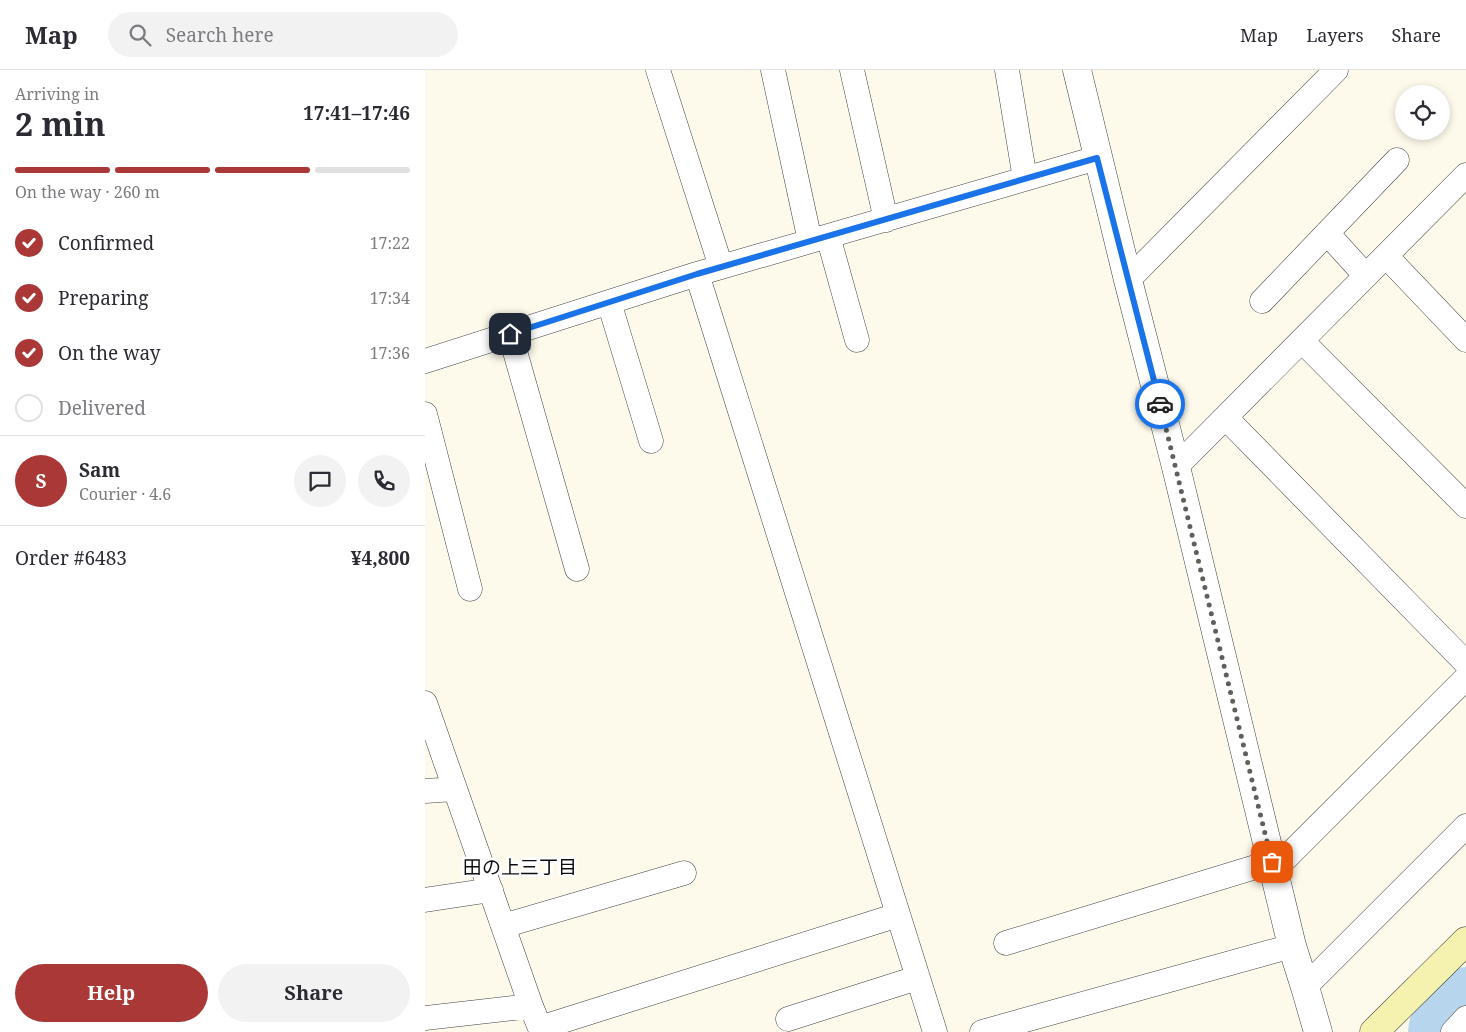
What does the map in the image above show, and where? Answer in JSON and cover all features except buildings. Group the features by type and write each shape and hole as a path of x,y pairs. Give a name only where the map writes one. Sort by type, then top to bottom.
{"main road":[{"path":"1374,1032 1395,1020 1466,941"}],"street":[{"path":"658,70 721,267"},
{"path":"773,70 819,239 857,340"},
{"path":"853,70 886,220"},
{"path":"1007,70 1025,179"},
{"path":"1077,70 1097,158 1176,467 1292,946 1318,1032"},
{"path":"1128,280 1336,70"},
{"path":"425,361 697,274 1097,158"},
{"path":"1262,301 1397,160"},
{"path":"1176,467 1465,178"},
{"path":"1327,233 1366,276"},
{"path":"1386,256 1466,340"},
{"path":"697,274 935,1032"},
{"path":"609,302 651,441"},
{"path":"510,334 577,569"},
{"path":"1302,341 1466,506"},
{"path":"425,414 471,589"},
{"path":"1225,418 1466,663"},
{"path":"1007,943 1273,866 1466,678"},
{"path":"425,703 431,736 455,789 540,1028 898,915"},
{"path":"425,791 455,789"},
{"path":"1305,987 1466,826"},
{"path":"503,926 684,874"},
{"path":"425,900 491,890"},
{"path":"982,1032 1292,946"},
{"path":"788,1019 917,978"},
{"path":"425,1018 531,1006"},
{"path":"1453,1032 1466,1018"}],"waterway":[{"path":"1428,1032 1429,1025 1466,987"}],"way so far":[{"path":"1160,404 1272,862"}],"district":[{"name":"田の上三丁目","path":"520,867"}],"route":[{"path":"510,334 697,274 1097,158 1160,404"}]}
